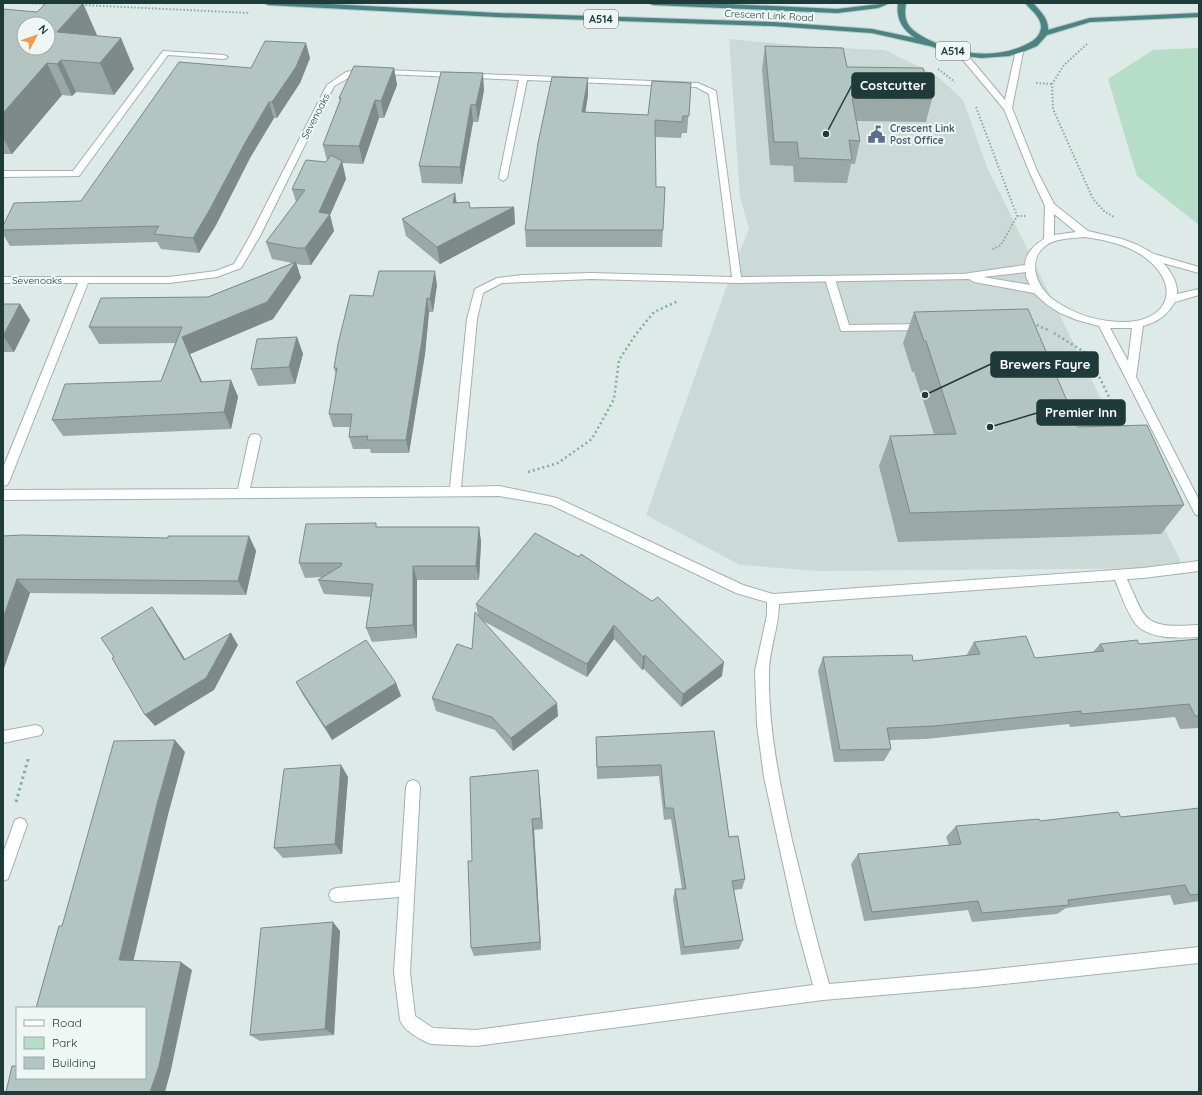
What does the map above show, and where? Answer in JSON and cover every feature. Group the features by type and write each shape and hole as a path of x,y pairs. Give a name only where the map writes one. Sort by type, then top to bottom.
{"highway":[{"name":"Crescent Link Road","path":"268,3 498,15 773,24 872,31 932,44"},
{"name":"Crescent Link Road","path":"653,3 837,10 878,6 886,3"},
{"name":"A514","path":"902,3 900,14 904,24 915,35 932,44 961,53 988,56 1019,52 1040,41 1045,33 1090,20 1199,15"},
{"path":"1029,3 1039,12 1045,22 1045,33"}],"street":[{"path":"1008,108 1019,52"},
{"path":"3,174 76,174 166,53 224,57"},
{"path":"961,53 1008,108 1033,171 1050,206 1084,234"},
{"name":"Sevenoaks","path":"3,280 169,280 216,274 238,266 255,236 331,85 349,74 362,71 523,79 698,85 713,93 737,280"},
{"path":"503,178 523,79"},
{"path":"1049,240 1050,206"},
{"path":"1150,256 1164,270 1172,285 1172,299 1167,310 1155,319 1138,324 1121,326 1103,324 1083,319 1065,312 1050,302 1038,290 1032,279 1029,268 1031,257 1034,252 1049,240 1063,236 1084,234 1108,237 1130,245 1150,256 1199,270"},
{"path":"455,492 472,318 478,291 500,280 591,276 737,280 963,277 1029,268"},
{"path":"963,277 1038,290"},
{"path":"830,279 845,329 937,327"},
{"path":"3,482 84,280"},
{"path":"1172,299 1199,292"},
{"path":"1103,324 1199,511"},
{"path":"1131,377 1138,324"},
{"path":"243,493 255,438"},
{"path":"3,495 499,491 554,501 740,589 773,599 1119,575 1199,566"},
{"path":"1119,575 1140,621 1158,630 1185,632 1199,630"},
{"path":"773,599 773,615 762,672 764,725 771,777 804,923 823,992"},
{"path":"3,737 36,731"},
{"path":"413,787 402,972 408,1020 431,1036 476,1038 823,992 976,979 1199,955"},
{"path":"3,874 20,825"},
{"path":"336,895 407,889"}],"path":[{"path":"1052,84 1053,109 1093,199 1104,211 1118,219"},
{"path":"976,107 1017,216 1001,245 988,251"},
{"path":"526,472 558,463 592,439 614,399 619,360 636,334 654,312 682,298"},
{"path":"1025,320 1052,331 1086,353 1095,368 1126,432"},
{"path":"20,825 15,806 36,731"}],"shaded area":[{"path":"729,39 815,47 885,50 936,75 963,100 987,167 1184,568 819,571 740,565 646,515 733,268 749,229 740,197"}],"green space":[{"path":"1199,48 1199,225 1137,176 1108,79 1153,50"}],"building":[{"path":"46,3 83,3 57,32 121,38 100,63 61,60 57,64 47,63 3,113 3,9 37,12"},
{"path":"265,41 306,43 296,67 272,102 269,102 193,238 154,234 159,226 3,230 3,226 14,203 81,201 179,62 251,68"},
{"path":"765,46 843,48 847,67 923,68 932,99 852,98 860,141 849,140 852,160 799,158 797,142 774,142"},
{"path":"354,66 394,68 381,101 375,100 359,146 323,145 341,98 339,98"},
{"path":"441,72 483,73 476,105 471,104 460,167 419,166"},
{"path":"552,77 588,78 582,112 648,115 652,81 691,83 689,116 683,116 682,122 655,120 656,187 665,187 663,230 525,230 538,143"},
{"path":"331,155 342,161 319,212 330,214 305,248 297,248 266,242 305,190 292,189 306,160 326,162"},
{"path":"455,193 453,203 469,202 470,208 514,207 437,247 402,219"},
{"path":"296,262 267,302 182,337 201,382 231,380 224,412 52,420 65,384 161,381 182,327 89,327 101,298 208,297"},
{"path":"379,271 435,271 430,299 427,298 406,440 367,440 368,436 349,437 352,414 329,414 337,368 334,368 338,344 350,295 373,296"},
{"path":"3,304 20,304 3,336"},
{"path":"1028,309 1078,427 1147,425 1184,505 910,513 890,436 956,434 926,341 924,341 914,312"},
{"path":"297,337 289,367 251,369 257,339"},
{"path":"376,523 376,527 479,527 476,566 413,566 413,625 366,628 373,584 318,580 341,566 342,563 299,563 306,524"},
{"path":"535,533 579,557 581,554 652,601 658,597 724,662 683,694 645,655 643,657 614,625 587,664 476,604"},
{"path":"22,535 168,538 168,536 249,536 238,581 17,579 3,618 3,536"},
{"path":"152,607 184,660 231,633 206,678 145,715 112,658 114,657 101,638"},
{"path":"475,612 557,703 511,738 492,717 432,698 457,644 472,649"},
{"path":"1026,636 1035,658 1104,651 1100,644 1137,640 1139,644 1199,639 1199,716 1195,716 1189,704 1082,714 1081,711 934,726 887,728 891,749 840,750 823,657 912,655 913,661 980,654 974,642"},
{"path":"366,640 396,683 325,727 296,682"},
{"path":"714,731 729,837 738,836 745,879 732,881 743,940 684,947 675,889 686,889 673,808 665,808 661,765 597,767 596,737"},
{"path":"175,740 157,804 119,960 181,962 159,1066 150,1092 6,1092 12,1066 16,1066 16,1079 146,1079 146,1007 36,1007 59,926 62,926 114,741"},
{"path":"341,765 335,844 274,848 284,769"},
{"path":"538,770 541,818 532,819 540,942 471,948 468,861 472,861 470,777"},
{"path":"1199,808 1199,894 1190,895 1185,885 1068,900 1069,905 982,913 978,901 872,912 858,854 961,844 956,826 1039,819 1040,821 1118,812 1121,817"},
{"path":"333,922 325,1029 250,1035 261,928"}],"place":[{"name":"Costcutter","path":"826,134"},
{"name":"Crescent Link Post Office","path":"877,134"},
{"name":"Brewers Fayre","path":"925,395"},
{"name":"Premier Inn","path":"990,427"}]}
